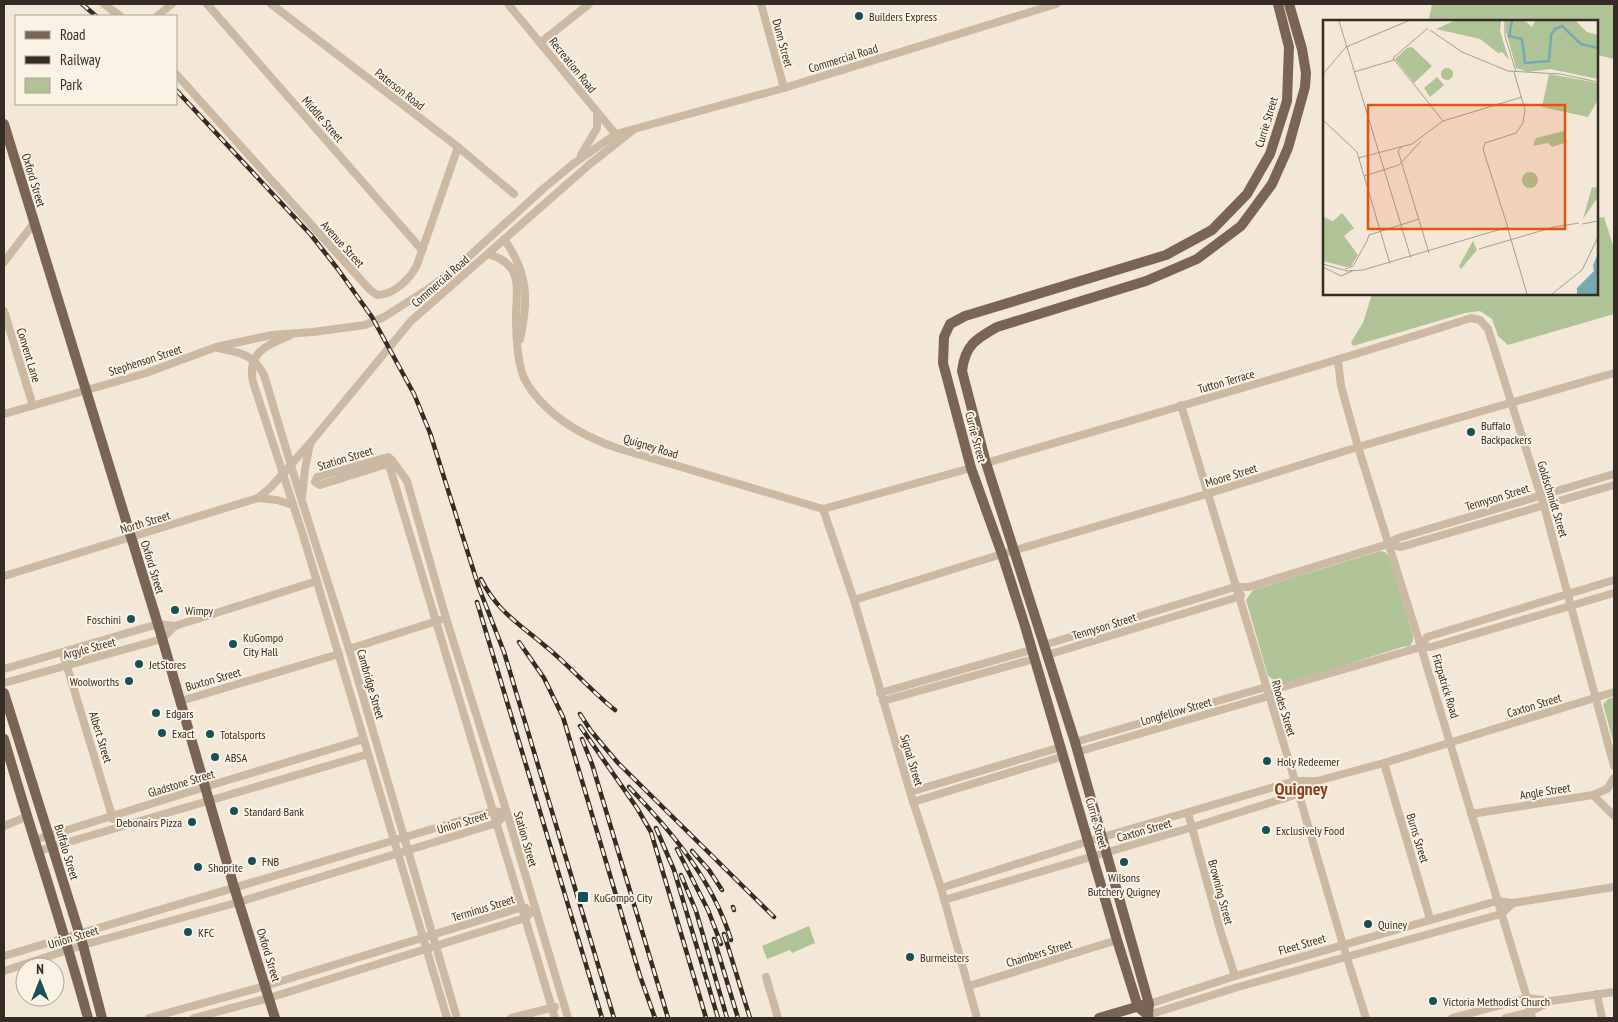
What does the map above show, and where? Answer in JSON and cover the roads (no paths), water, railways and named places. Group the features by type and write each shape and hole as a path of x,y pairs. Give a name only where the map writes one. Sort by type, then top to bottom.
{"main road":[{"name":"Currie Street","path":"1138,1007 1033,654 1002,554 971,468 943,363 944,337 950,324 965,316 1166,254 1212,230 1247,194 1270,154 1287,101 1289,47 1278,4"},
{"name":"Currie Street","path":"1145,1017 1149,1004 1076,747 986,463 962,371 964,356 977,338 997,327 1146,282 1197,258 1241,226 1272,184 1288,148 1305,87 1306,73 1302,49 1289,4"},
{"name":"Oxford Street","path":"4,124 158,624 234,887 275,1018"},
{"name":"Buffalo Street","path":"4,698 83,945 102,1018"},
{"path":"4,739 88,1018"},
{"name":"Fleet Street","path":"1099,1018 1149,1004"},
{"path":"1138,1007 1145,1017"}],"street":[{"path":"104,4 119,15"},
{"path":"158,15 172,4"},
{"name":"Middle Street","path":"208,4 422,250"},
{"name":"Paterson Road","path":"271,4 458,147 514,194"},
{"name":"Recreation Road","path":"508,4 621,141"},
{"path":"540,43 588,4"},
{"name":"Dunn Street","path":"761,4 784,88"},
{"name":"Commercial Road","path":"293,334 365,325 384,317 454,270 544,188 616,134 784,88 1056,4"},
{"name":"Avenue Street","path":"178,76 374,293 382,295 405,282 412,274 458,147"},
{"path":"574,164 597,128 597,114"},
{"name":"Commercial Road","path":"283,472 412,320 590,164 634,129"},
{"path":"4,262 34,223"},
{"name":"Quigney Road","path":"504,239 517,259 523,274 525,313 519,346"},
{"name":"Quigney Road","path":"488,254 501,259 512,269 516,286 516,329 524,379 539,400 562,420 588,436 617,448 823,509"},
{"name":"Convent Lane","path":"4,311 33,406"},
{"name":"Tutton Terrace","path":"986,463 1180,405 1338,361 1471,318"},
{"name":"Goldschmidt Street","path":"1471,318 1480,320 1488,329 1544,506 1569,593 1614,766"},
{"path":"216,347 247,355 254,360 265,347 293,334"},
{"name":"Stephenson Street","path":"4,414 146,373 216,347 272,335 293,334"},
{"name":"Cambridge Street","path":"254,360 264,375 290,464 349,649 457,1018"},
{"name":"Cambridge Street","path":"254,360 252,367 253,382 339,654 447,1018"},
{"name":"Fitzpatrick Road","path":"1338,361 1338,374 1358,448 1450,743 1531,1015"},
{"name":"Moore Street","path":"854,600 1013,550 1614,373"},
{"name":"Rhodes Street","path":"1180,405 1295,781 1342,945 1366,1018"},
{"path":"302,501 304,468 310,442"},
{"name":"Station Street","path":"553,1018 552,1006 523,908 389,466 384,465 320,485 316,484 316,478 388,457 407,481 446,618 568,1018"},
{"path":"823,509 971,468"},
{"name":"North Street","path":"4,576 258,498 271,488 283,472"},
{"name":"Tennyson Street","path":"1046,650 1235,587 1249,587 1388,544 1398,538 1614,474"},
{"name":"Tennyson Street","path":"1388,544 1401,547 1614,485"},
{"path":"258,498 277,500 293,505"},
{"name":"Signal Street","path":"823,509 854,600 881,697 941,888 977,1018"},
{"name":"Longfellow Street","path":"1420,647 1427,637 1614,580"},
{"name":"Argyle Street","path":"4,669 158,624 174,626 316,581"},
{"name":"Tennyson Street","path":"1046,650 1238,597 1249,587"},
{"name":"Longfellow Street","path":"1076,747 1266,687 1279,688 1420,647 1431,647 1614,593"},
{"path":"349,649 446,618"},
{"name":"Argyle Street","path":"4,683 162,639 174,626"},
{"name":"Albert Street","path":"63,653 116,828"},
{"name":"Buxton Street","path":"180,701 339,654"},
{"path":"881,697 1033,654"},
{"name":"Longfellow Street","path":"1076,747 1269,696 1279,688"},
{"name":"Caxton Street","path":"941,888 1295,781 1317,781 1384,763 1614,692"},
{"name":"Gladstone Street","path":"34,840 364,739"},
{"path":"910,792 1062,751"},
{"path":"913,802 1062,751"},
{"name":"Gladstone Street","path":"38,852 368,754"},
{"name":"Burns Street","path":"1384,763 1430,920"},
{"path":"1614,778 1607,789 1593,795 1614,816"},
{"name":"Caxton Street","path":"944,900 1298,794 1317,781"},
{"name":"Angle Street","path":"1471,814 1593,795"},
{"name":"Union Street","path":"4,956 493,811 507,813"},
{"name":"Union Street","path":"4,971 83,945 239,902 497,823 507,813"},
{"name":"Browning Street","path":"1188,813 1221,933 1235,976"},
{"path":"4,826 26,817"},
{"path":"508,860 520,857"},
{"name":"Fleet Street","path":"1149,1004 1235,976 1497,902 1514,904 1614,887"},
{"name":"Fleet Street","path":"1145,1017 1238,987 1501,914 1514,904"},
{"name":"Terminus Street","path":"149,1018 265,986 523,908 535,910"},
{"name":"Terminus Street","path":"194,1018 268,998 525,918 535,910"},
{"name":"Chambers Street","path":"969,986 1117,940"},
{"path":"766,977 778,1018"},
{"path":"1452,1018 1527,998 1551,1001 1614,992"},
{"path":"1597,994 1602,1018"},
{"path":"1506,1018 1531,1015 1551,1001"},
{"path":"512,1018 552,1006 564,1008"},
{"path":"553,1018 564,1008"}],"railway":[{"path":"82,4 95,15"},
{"path":"178,92 311,235 337,268 372,317 414,394 430,433 479,588 504,652 614,1018"},
{"path":"481,579 494,600 509,616 553,653 615,710"},
{"path":"477,602 602,1018"},
{"path":"519,642 544,678 563,717 640,976 655,1018"},
{"path":"580,714 591,731 618,763 774,917"},
{"path":"580,726 637,808 651,832 706,1018"},
{"path":"582,739 592,764 668,1018"},
{"path":"629,787 675,839 702,877 723,918 731,940"},
{"path":"656,828 674,870 718,1018"},
{"path":"677,849 708,910 721,944"},
{"path":"692,851 709,870 722,890"},
{"path":"681,875 696,911 727,1018"},
{"path":"724,934 750,1018"},
{"path":"714,939 738,1018"}],"place":[{"name":"Builders Express","path":"859,16"},
{"name":"Buffalo Backpackers","path":"1471,432"},
{"name":"Wimpy","path":"175,610"},
{"name":"Foschini","path":"131,619"},
{"name":"KuGompo City Hall","path":"233,644"},
{"name":"JetStores","path":"139,664"},
{"name":"Woolworths","path":"129,681"},
{"name":"Edgars","path":"156,713"},
{"name":"Exact","path":"162,733"},
{"name":"Totalsports","path":"210,734"},
{"name":"ABSA","path":"215,757"},
{"name":"Holy Redeemer","path":"1267,761"},
{"name":"Standard Bank","path":"234,811"},
{"name":"Debonairs Pizza","path":"192,822"},
{"name":"Exclusively Food","path":"1266,830"},
{"name":"FNB","path":"252,861"},
{"name":"Wilsons Butchery Quigney","path":"1124,862"},
{"name":"Shoprite","path":"198,867"},
{"name":"KuGompo City","path":"583,897"},
{"name":"Quiney","path":"1368,924"},
{"name":"KFC","path":"188,932"},
{"name":"Burmeisters","path":"910,957"},
{"name":"Victoria Methodist Church","path":"1433,1001"}],"district":[{"name":"Quigney","path":"1301,788"}]}
